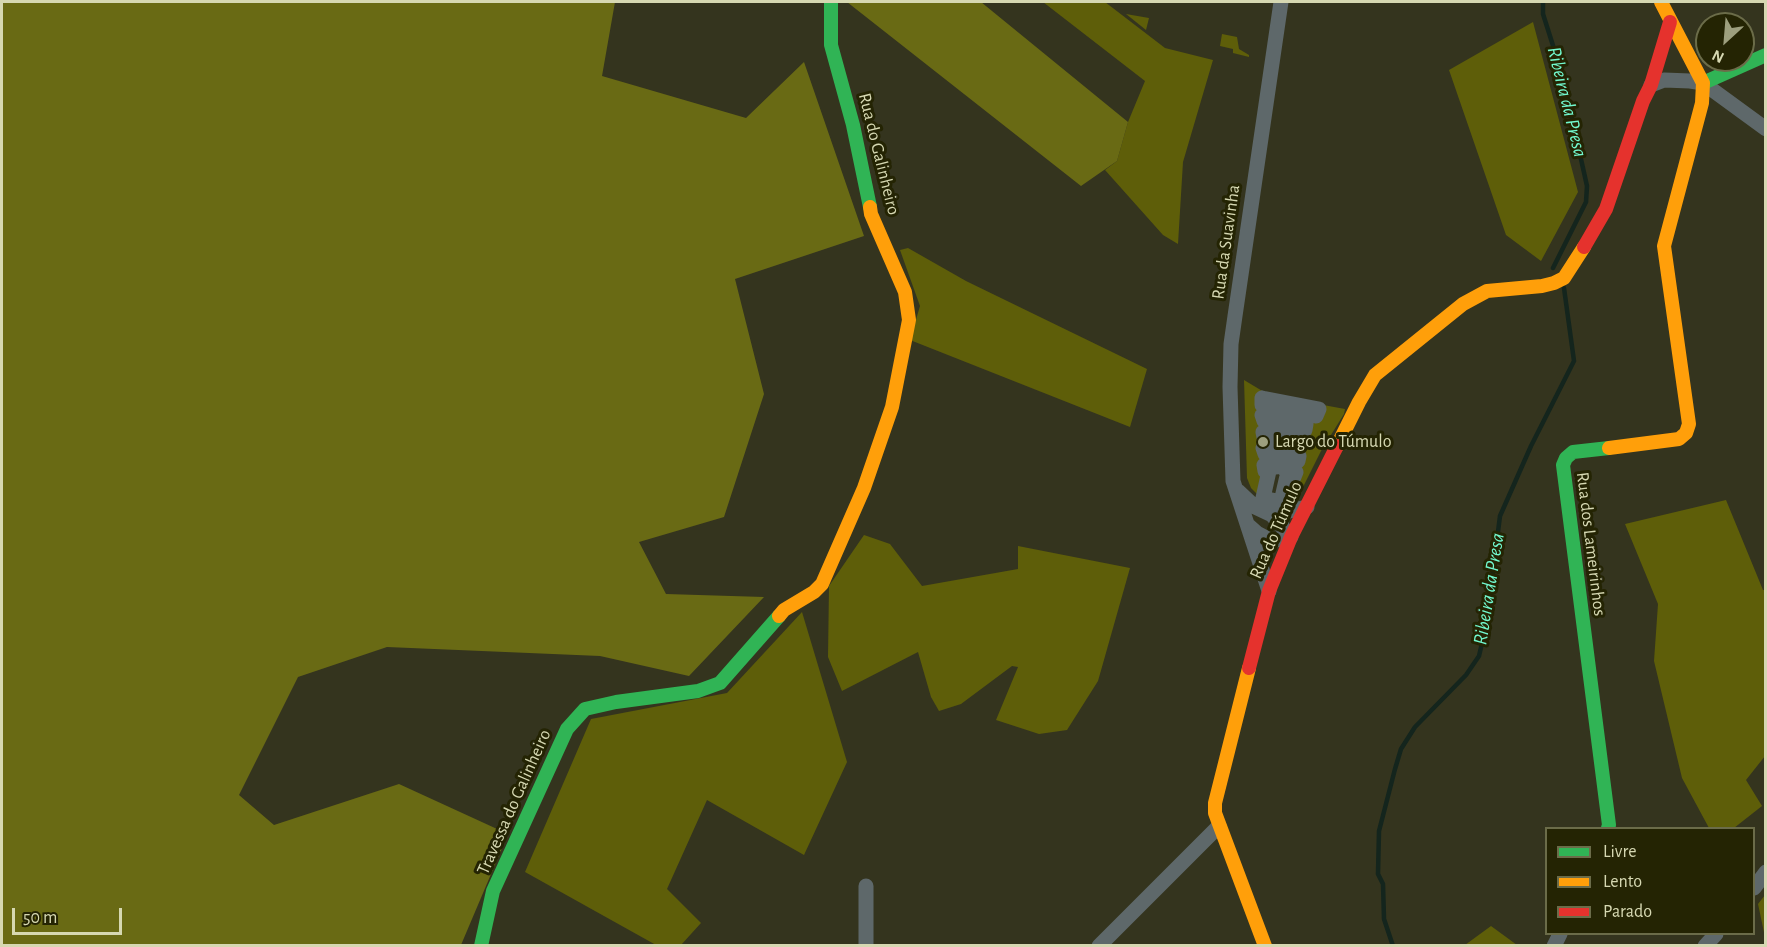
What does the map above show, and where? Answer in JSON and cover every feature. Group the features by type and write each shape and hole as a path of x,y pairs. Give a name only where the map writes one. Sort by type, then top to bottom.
{"street":[{"name":"Rua do Galinheiro","path":"822,584 864,488 883,437 892,407 909,320 905,292 871,214 853,125 831,45 831,2"},
{"name":"Rua da Suavinha","path":"1269,591 1232,471 1231,344 1281,2"},
{"path":"1661,2 1703,83 1766,129"},
{"name":"Rua do Túmulo","path":"1265,945 1219,826 1215,803 1269,591 1291,537 1359,402 1376,375 1463,304 1487,291 1554,283 1564,278 1573,266 1606,209 1643,101 1651,85 1670,22"},
{"path":"1651,85 1670,80 1703,83 1766,55"},
{"name":"Rua dos Lameirinhos","path":"1608,827 1563,465 1566,458 1573,452 1679,439 1686,433 1689,424 1664,246 1702,104 1703,83"},
{"path":"1262,398 1319,409 1316,416 1299,412 1297,422 1306,424 1305,430 1294,427 1292,438 1302,440 1301,445 1290,443 1288,453 1299,456 1298,461 1286,459 1284,469 1296,472 1294,477 1287,476 1281,502 1263,498 1269,471 1265,471 1264,465 1276,467 1278,457 1265,454 1263,448 1278,452 1280,441 1264,437 1263,432 1281,435 1283,424 1264,421 1262,415 1283,419 1285,409 1262,405 1262,398"},
{"path":"1236,489 1255,507 1272,515 1291,537 1272,541 1257,533 1247,524"},
{"path":"1272,515 1307,507"},
{"name":"Travessa do Galinheiro","path":"481,945 493,891 567,729 585,709 616,702 698,691 720,683 784,610 822,584"},
{"path":"1099,945 1219,826"},
{"path":"1755,887 1766,872"},
{"path":"866,886 866,945"}],"shaded area":[{"path":"2,2 615,2 602,76 746,118 804,62 864,236 735,279 764,394 724,517 639,542 666,594 764,597 689,676 600,656 387,647 298,677 239,795 274,825 399,784 508,834 461,945 2,946"},
{"path":"847,2 981,2 1128,122 1117,161 1081,186"},
{"path":"1043,2 1105,2 1165,48 1213,60 1183,162 1178,244 1163,235 1105,170 1117,161 1128,122 1145,81"},
{"path":"1126,14 1149,18 1146,30"},
{"path":"1533,22 1578,192 1541,261 1506,235 1449,70"},
{"path":"1222,34 1237,37 1239,49 1249,57 1233,53 1233,49 1220,46"},
{"path":"908,248 966,281 1147,369 1130,427 910,340 920,306 900,250"},
{"name":"Largo do Túmulo","path":"1244,380 1269,395 1345,409 1300,493 1295,497 1281,504 1263,500 1251,488 1247,478","holes":["1262,399 1287,476 1281,502 1263,498"]},
{"path":"1726,500 1763,590 1765,590 1765,756 1746,780 1762,806 1735,827 1708,827 1682,778 1654,661 1658,604 1625,524"},
{"path":"864,535 890,544 922,586 1018,569 1018,546 1130,568 1098,681 1067,730 1039,734 996,720 1018,667 1012,666 961,704 939,711 931,697 918,652 842,691 828,657 829,586"},
{"path":"802,612 847,762 804,855 707,800 667,889 701,923 681,945 656,945 525,872 591,719 727,693"},
{"path":"1765,895 1765,937 1758,904"},
{"path":"1491,926 1517,945 1465,945"}],"waterway":[{"name":"Ribeira da Presa","path":"1543,2 1543,14 1562,74 1587,186 1586,202 1553,268"},
{"name":"Ribeira da Presa","path":"1393,946 1384,919 1383,884 1378,874 1379,831 1395,769 1401,749 1415,727 1466,675 1479,656 1486,626 1500,516 1531,446 1574,361 1564,288"}],"traffic: fast":[{"path":"831,2 831,45 853,125 870,207"},
{"path":"1703,83 1766,55"},
{"path":"1608,827 1563,465 1566,458 1573,452 1609,448"},
{"path":"481,946 493,891 567,729 585,709 616,702 698,691 720,683 779,616"}],"traffic: slow":[{"path":"1661,2 1703,83"},
{"path":"1609,448 1679,439 1686,433 1689,424 1664,246 1702,103 1703,83"},
{"path":"779,616 784,610 814,592 822,584 864,488 892,407 909,320 905,292 870,207"},
{"path":"1337,446 1375,375 1463,304 1487,291 1554,283 1564,278 1584,247"},
{"path":"1249,668 1215,803 1215,813 1265,946"}],"traffic: jam":[{"path":"1584,247 1606,209 1643,101 1651,85 1670,22"},
{"path":"1249,668 1269,591 1291,537 1337,446"}],"place":[{"name":"Largo do Túmulo","path":"1263,442"}]}
